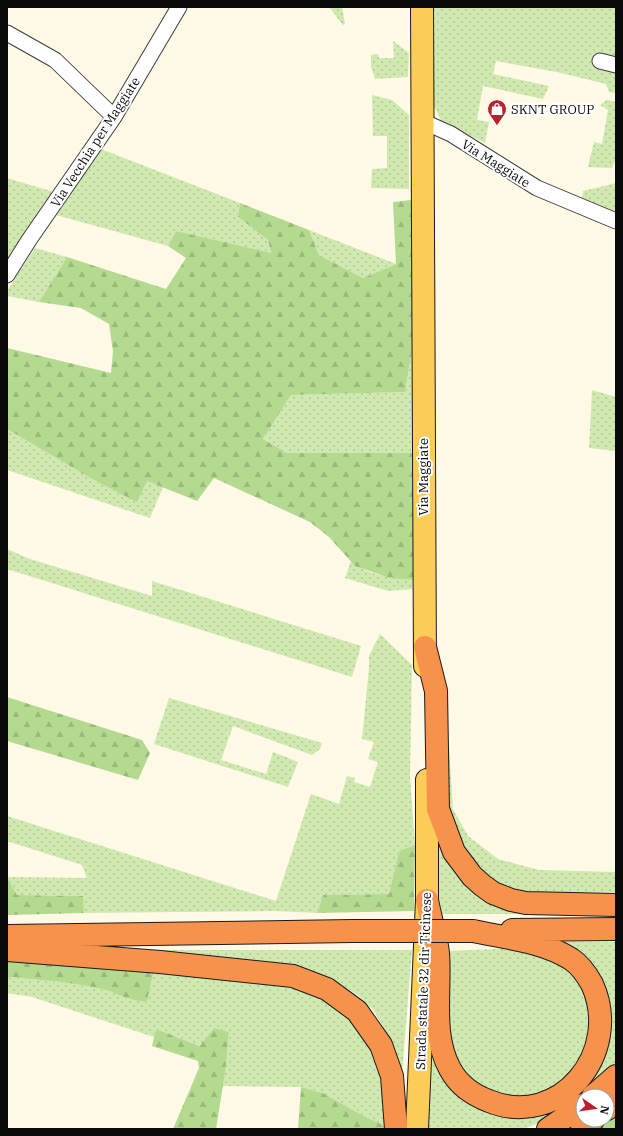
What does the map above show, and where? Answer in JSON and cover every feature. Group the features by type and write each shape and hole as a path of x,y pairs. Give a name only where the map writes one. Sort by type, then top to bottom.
{"highway":[{"path":"425,647 436,691 438,809 449,840 458,858 482,885 494,893 511,900 526,903 616,905"},
{"path":"427,900 438,952 441,1040 445,1058 450,1070 463,1086 473,1093 507,1107 528,1108 543,1105 562,1097 585,1078 594,1066 600,1051 604,1020 596,990 586,973 573,960 554,950 473,931"},
{"path":"7,936 352,931 616,930"},
{"path":"7,950 160,962 293,976 328,988 357,1011 381,1045 392,1076 396,1129"},
{"path":"613,1088 616,1076"},
{"path":"548,1129 575,1110"}],"main road":[{"name":"Via Maggiate","path":"422,7 425,647 428,834"},
{"name":"Strada statale 32 dir Ticinese","path":"417,1129 427,900 428,834"}],"street":[{"name":"Via Vecchia per Maggiate","path":"7,276 29,240 114,117 179,7"},
{"path":"7,33 55,60 114,117"},
{"path":"600,61 616,65"},
{"name":"Via Maggiate","path":"422,121 451,134 537,188 616,221"}],"green space":[{"path":"329,7 342,7 345,24 343,25"},
{"path":"433,7 616,7 616,93 609,92 606,84 557,72 496,61 493,74 549,86 543,99 483,86 477,120 489,122 485,143 441,121 432,101"},
{"path":"393,41 409,53 408,77 375,79 371,67 371,55 378,54 379,58 394,58"},
{"path":"372,95 392,100 409,115 409,189 371,188 372,169 387,168 387,136 373,136"},
{"path":"607,100 616,102 616,159 612,168 588,167 594,142 602,144 608,110 600,105"},
{"path":"101,149 240,203 238,217 268,240 271,254 176,231 168,246 56,215"},
{"path":"7,178 54,192 7,264"},
{"path":"616,183 616,212 582,198 583,191"},
{"path":"411,200 413,344 405,392 291,395 263,439 287,453 413,453 414,580 390,578 355,566 329,537 310,522 214,478 197,501 147,481 137,502 92,479 7,429 7,348 111,373 113,351 109,324 81,308 39,302 67,257 166,289 186,258 168,246 176,231 271,253 268,240 238,217 240,203 309,230 319,255 363,278 396,264 393,202"},
{"path":"309,230 396,264 363,278 319,255"},
{"path":"35,248 67,257 39,302 7,296 7,291"},
{"path":"413,344 413,453 287,453 263,439 291,395 405,392"},
{"path":"592,390 616,397 616,451 589,448"},
{"path":"7,429 92,479 137,501 147,481 163,487 150,518 7,470"},
{"path":"7,549 30,559 152,596 152,581 361,646 352,677 7,569"},
{"path":"351,561 364,570 372,573 414,580 413,589 388,591 345,578"},
{"path":"380,634 412,665 410,777 415,845 399,851 389,894 323,895 317,913 276,911 84,913 82,896 17,895 7,877 87,878 82,865 7,841 7,816 276,901 311,794 339,804 347,776 355,778 354,782 370,787 378,762 368,759 374,742 362,739 369,656"},
{"path":"7,697 142,740 150,753 138,780 7,741"},
{"path":"169,698 322,743 320,749 312,755 233,726 221,760 266,774 273,752 298,762 288,787 154,744"},
{"path":"447,717 453,809 468,836 498,859 539,870 616,872 616,892 538,894 509,889 483,874 462,851 451,827 447,798"},
{"path":"441,841 473,887 616,914 440,914 435,842"},
{"path":"415,845 414,911 317,913 323,895 389,894 399,851"},
{"path":"7,877 17,895 83,896 84,913 7,915"},
{"path":"555,942 616,942 616,1065 590,1088 583,1088 592,1079 602,1062 608,1045 610,1028"},
{"path":"525,948 560,962 586,988 595,1035 568,1083 525,1100 497,1096 465,1076 450,1047 446,951"},
{"path":"153,950 412,950 401,1086 390,1044 383,1026 373,1010 360,997 332,978 296,965"},
{"path":"7,956 154,969 147,1002 84,985 7,977"},
{"path":"154,969 285,982 348,1008 380,1063 387,1127 323,1093 301,1087 223,1086 229,1032 214,1028 201,1046 156,1029 154,1037 32,997 7,993 7,977 84,985 147,1002"},
{"path":"214,1028 229,1032 225,1073 216,1129 173,1129 199,1068 198,1061 152,1046 156,1029 200,1046"},
{"path":"433,1038 478,1103 575,1093 575,1100 547,1120 523,1129 427,1129"},
{"path":"301,1087 323,1093 387,1127 387,1129 298,1129"},
{"path":"616,1109 616,1129 593,1129 615,1128"}],"place":[{"name":"SKNT GROUP","path":"497,126"}]}
